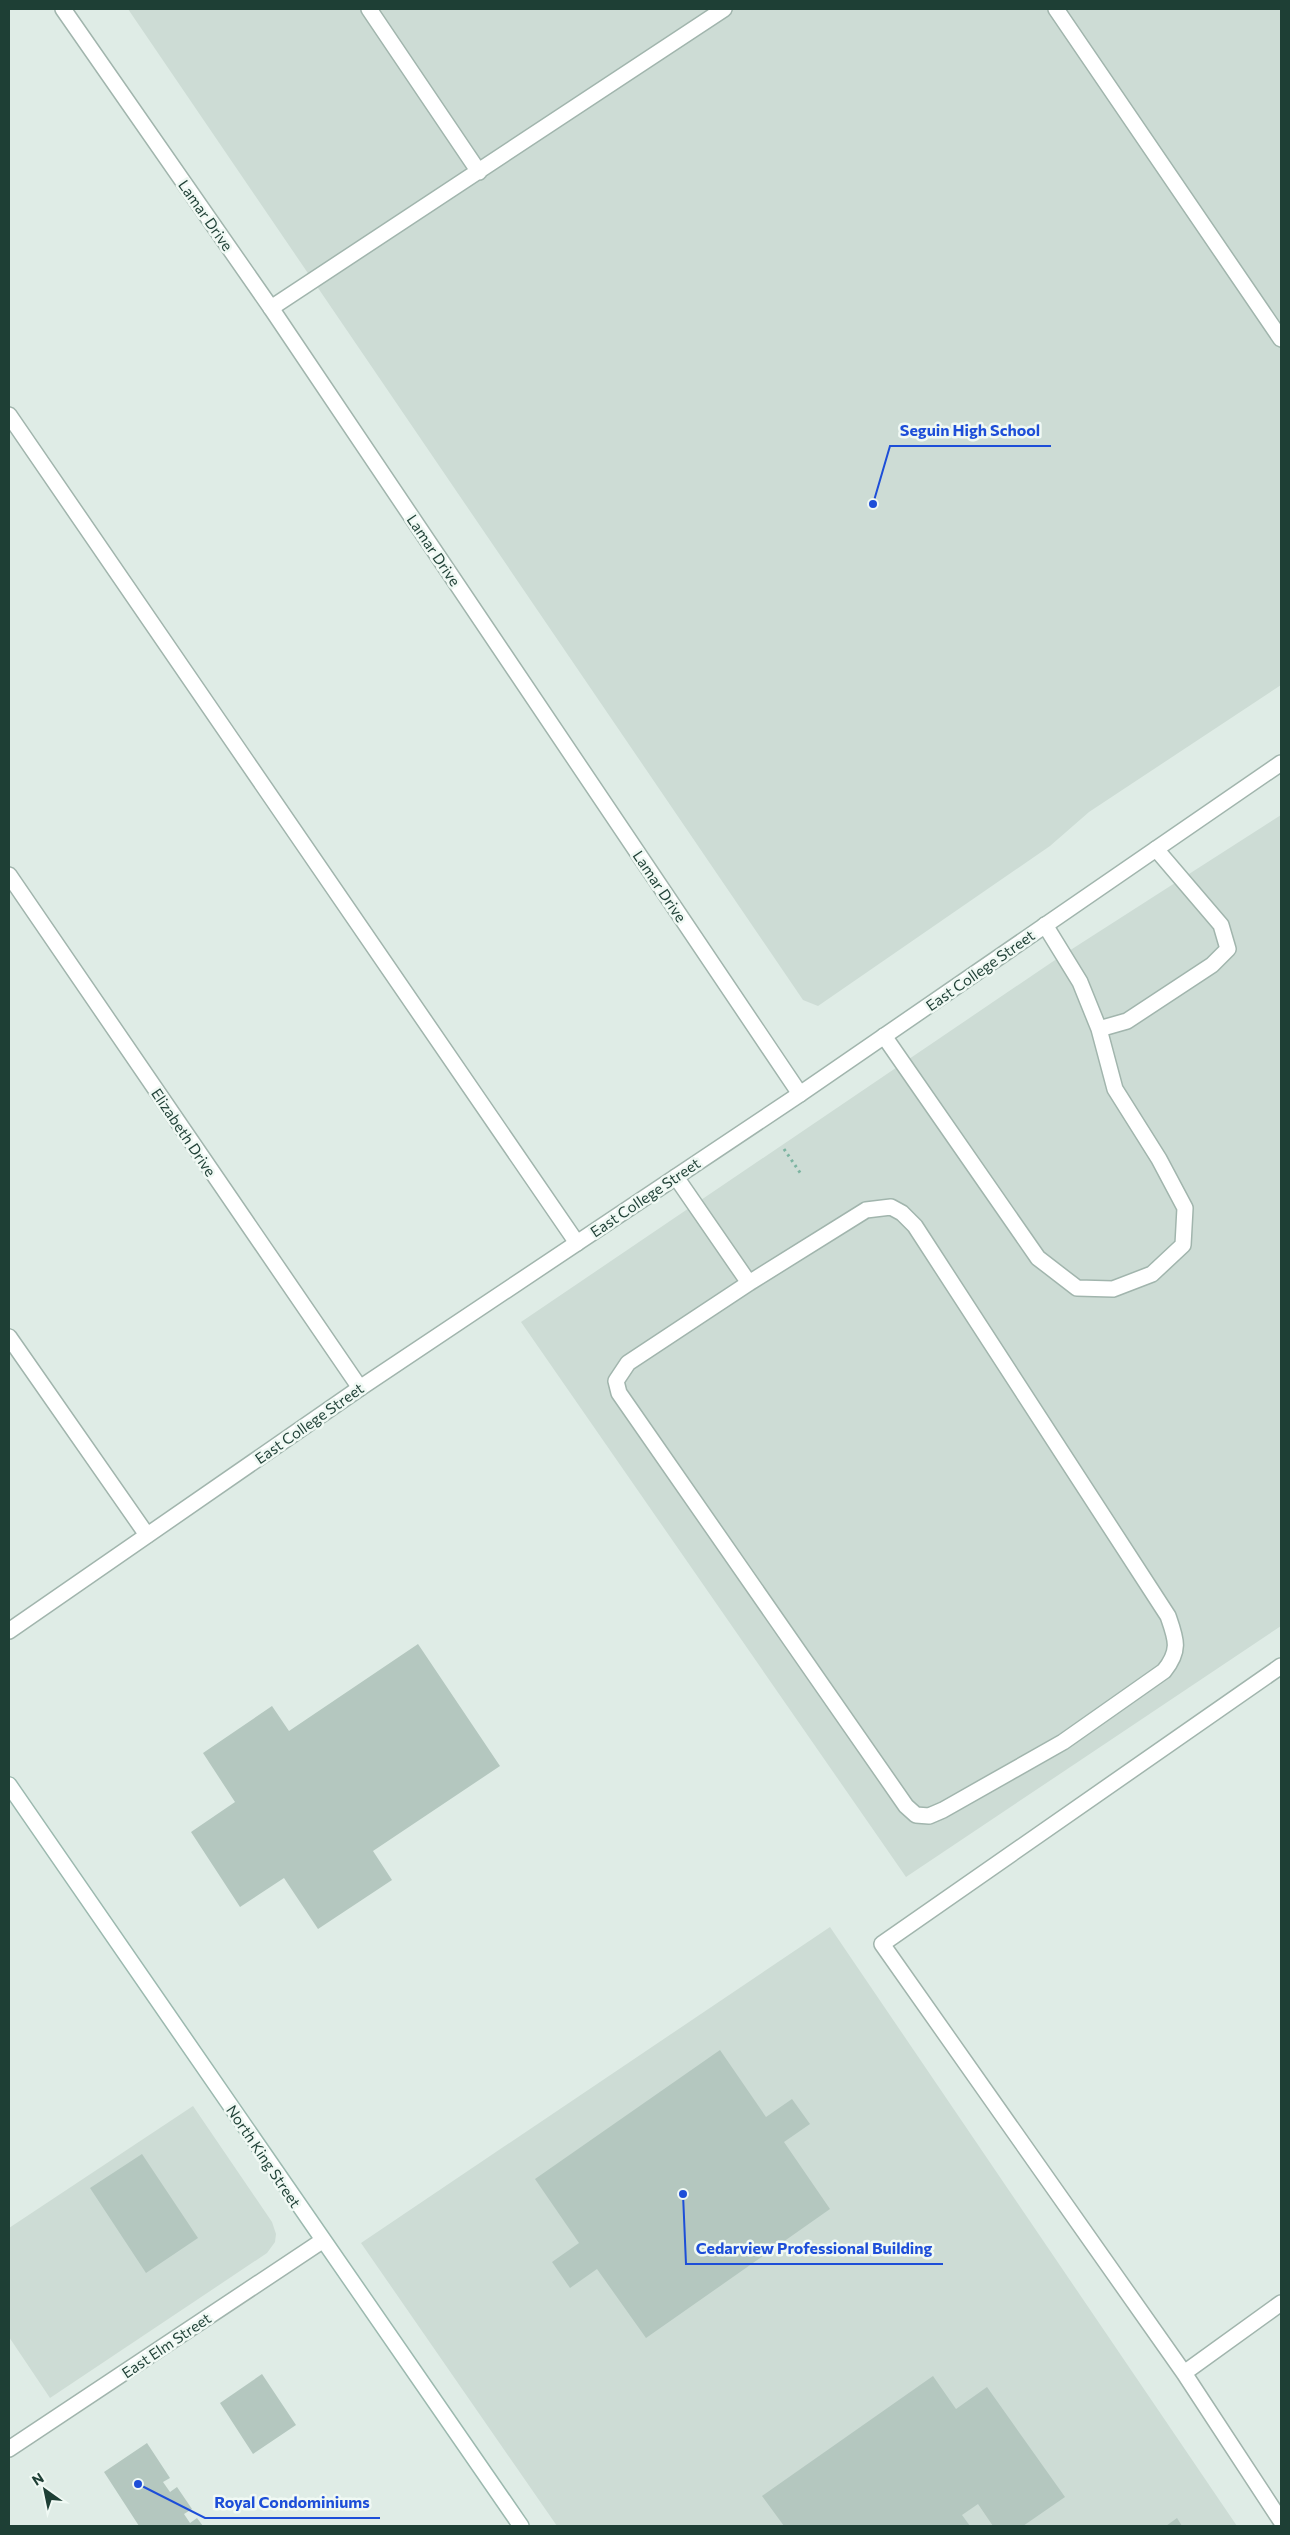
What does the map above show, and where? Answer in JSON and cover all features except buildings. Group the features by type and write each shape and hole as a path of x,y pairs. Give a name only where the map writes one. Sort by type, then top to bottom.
{"street":[{"name":"Lamar Drive","path":"63,9 271,308 800,1094"},
{"path":"370,9 479,172"},
{"path":"271,308 724,9"},
{"path":"1056,9 1281,339"},
{"path":"9,415 577,1243"},
{"name":"East College Street","path":"9,1631 360,1388 800,1094 1281,764"},
{"path":"1099,1029 1127,1021 1212,965 1228,949 1221,925 1156,849"},
{"name":"Elizabeth Drive","path":"9,875 360,1388"},
{"path":"884,1036 1038,1258 1077,1288 1113,1289 1152,1274 1183,1245 1185,1208 1159,1159 1115,1089 1099,1029 1080,982 1046,925"},
{"path":"676,1177 749,1282"},
{"path":"891,1207 902,1213 914,1226 1168,1616 1177,1648 1172,1662 1164,1671 1063,1742 943,1810 929,1816 916,1815 906,1806 618,1393 616,1381 628,1363 749,1282 866,1210 891,1207"},
{"path":"9,1337 147,1535"},
{"path":"1281,1666 882,1944 1184,2373 1281,2521"},
{"name":"North King Street","path":"9,1785 322,2241 521,2526"},
{"name":"East Elm Street","path":"9,2450 322,2241"},
{"path":"1184,2373 1281,2303"}],"path":[{"path":"784,1149 801,1174"}],"shaded area":[{"path":"128,9 1281,9 1281,685 1089,812 1050,846 818,1006 803,1000"},
{"path":"1281,815 1281,1626 906,1877 521,1322 1058,958"},
{"path":"830,1927 1237,2526 557,2526 361,2243"},
{"path":"193,2106 272,2222 276,2234 275,2242 267,2253 50,2398 9,2337 9,2228"}],"place":[{"name":"Seguin High School","path":"873,504"},
{"name":"Cedarview Professional Building","path":"683,2194"},
{"name":"Royal Condominiums","path":"138,2484"}]}
